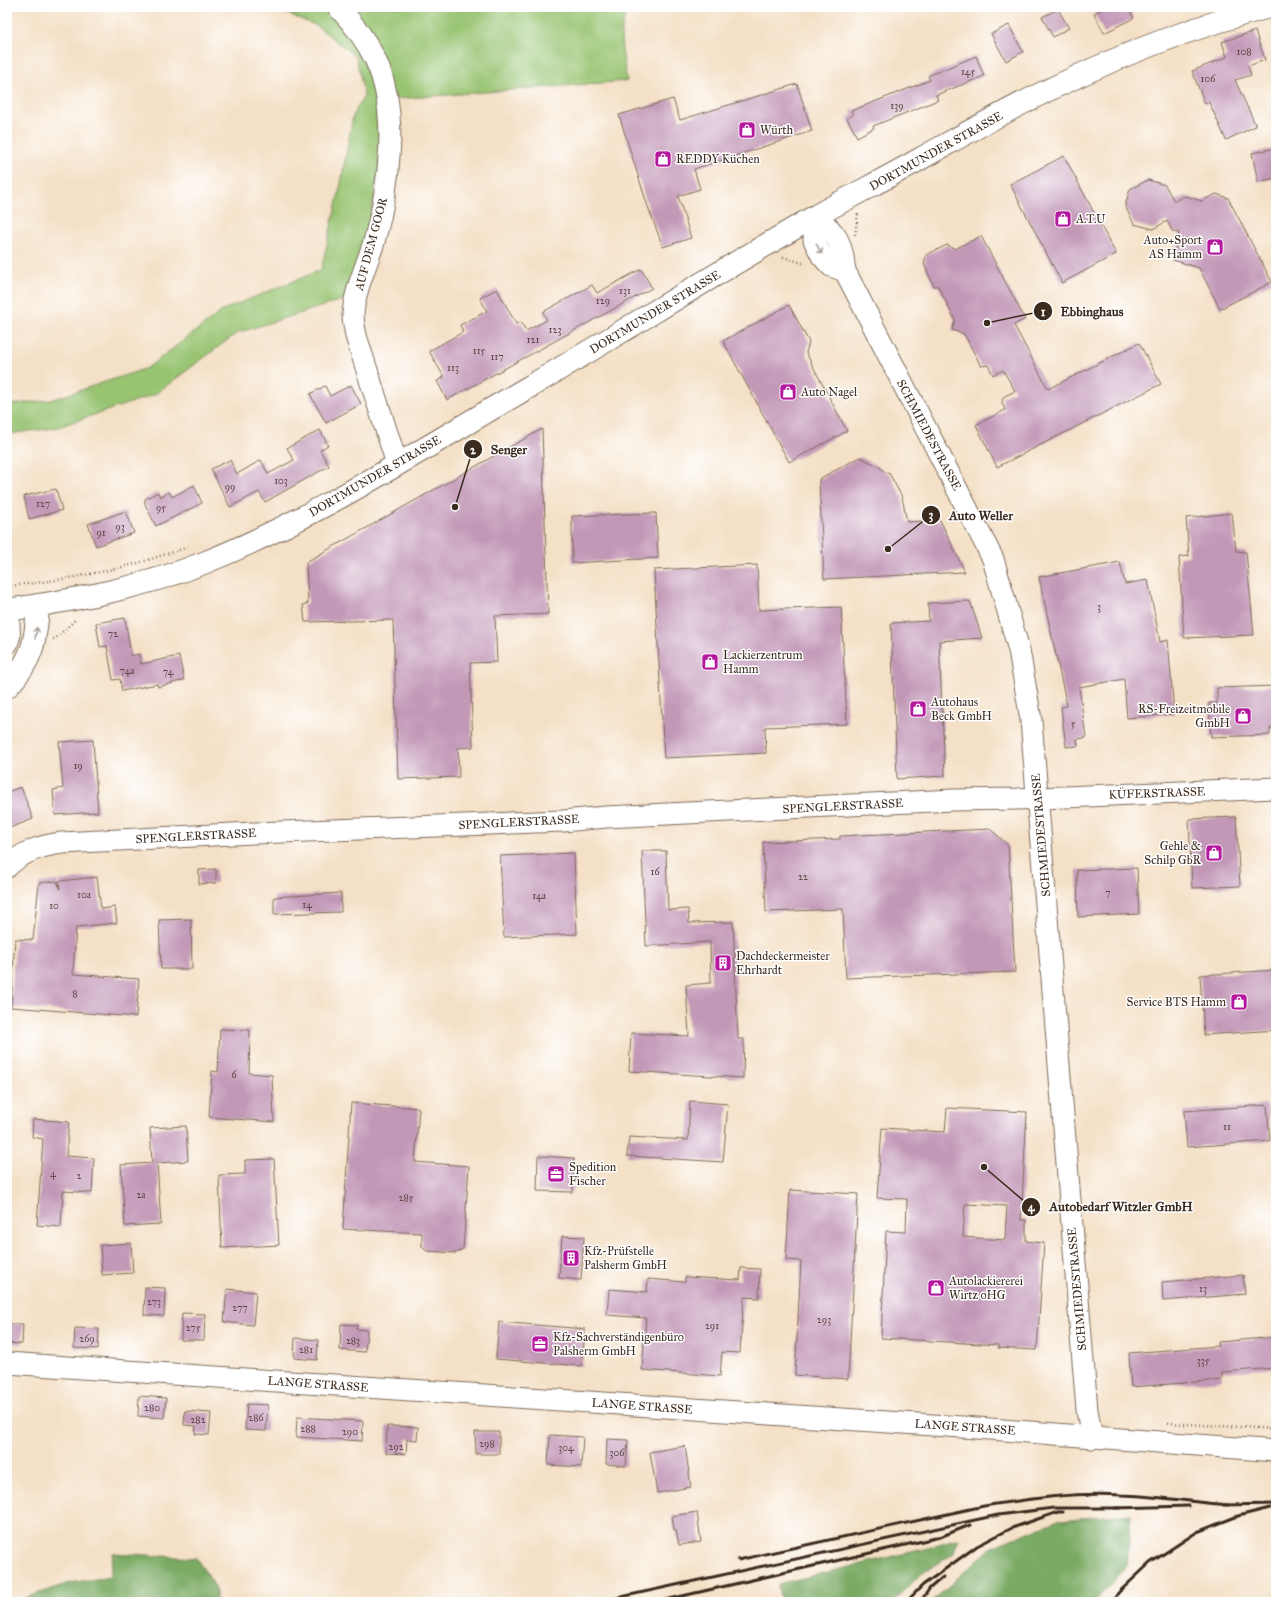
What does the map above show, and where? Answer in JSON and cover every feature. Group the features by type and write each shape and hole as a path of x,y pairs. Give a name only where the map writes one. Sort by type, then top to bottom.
{"main road":[{"name":"DORTMUNDER STRASSE","path":"7,643 9,636 8,610 103,594 155,580 203,564 272,534 397,464 815,216 1057,86 1173,36 1269,7"},
{"path":"7,688 19,675 28,659 36,637 38,605"}],"street":[{"name":"AUF DEM GOOR","path":"338,7 361,35 375,59 383,80 387,100 389,142 384,199 372,246 356,297 353,315 356,336 397,464"},
{"name":"SCHMIEDESTRASSE","path":"815,216 814,240 822,256 831,266 845,270 993,559 1019,650 1031,720 1087,1410 1092,1438"},
{"name":"KÜFERSTRASSE","path":"1038,798 1276,788"},
{"name":"SPENGLERSTRASSE","path":"7,867 15,859 26,852 44,845 62,843 232,834 563,821 606,817 953,800 1038,798"},
{"name":"LANGE STRASSE","path":"7,1363 977,1428 1276,1451"}],"path":[{"path":"7,586 45,583 77,577 133,564 194,545"},
{"path":"1166,1423 1276,1429"}],"green space":[{"path":"271,7 330,7 373,67 384,133 373,206 349,298 237,333 154,395 55,428 7,434 7,405 51,400 147,368 225,309 321,270 340,188 353,116 364,95 356,57 317,26"},
{"path":"348,7 631,7 626,15 621,33 622,53 627,81 395,99"},
{"path":"1131,1514 1127,1566 1094,1602 931,1602 992,1547 1058,1520"},
{"path":"959,1539 953,1554 921,1574 892,1602 781,1602 778,1584 928,1548"},
{"path":"113,1553 196,1558 216,1588 216,1602 25,1602 25,1598 69,1583 110,1577"}],"building":[{"path":"1107,7 1128,7 1134,18 1104,33 1094,13"},
{"path":"1058,9 1069,28 1053,37 1042,17"},
{"path":"1009,25 1023,52 1006,61 991,34"},
{"path":"1255,31 1265,60 1248,66 1251,75 1235,80 1256,126 1226,140 1209,102 1205,104 1192,71 1227,57 1222,42"},
{"path":"976,56 984,76 936,95 938,100 873,126 874,128 857,137 847,118 853,115 851,111 930,80 928,76"},
{"path":"797,84 812,131 694,169 700,189 678,196 691,238 663,247 647,204 619,115 673,99 680,120"},
{"path":"1276,148 1276,178 1258,182 1252,153"},
{"name":"A.T.U","path":"1064,156 1116,254 1062,283 1010,184"},
{"name":"Auto+Sport AS Hamm","path":"1148,180 1165,185 1174,201 1185,196 1202,201 1216,194 1228,198 1272,282 1220,309 1199,268 1173,260 1179,233 1173,232 1167,221 1153,229 1134,224 1125,206 1130,189"},
{"path":"981,236 1025,319 1014,325 1048,389 1139,343 1161,384 997,467 976,425 1005,410 1002,403 1003,397 1015,391 1003,370 993,375 988,365 981,366 964,334 952,330 955,320 938,286 934,286 924,264 926,255 947,245 955,249"},
{"path":"641,269 652,288 447,400 437,381 444,377 429,351 463,332 460,325 487,311 480,298 497,289 516,324 521,322 526,331 547,320 543,312 592,285 597,293"},
{"name":"Auto Nagel","path":"789,305 809,342 806,353 847,431 789,462 723,341"},
{"path":"351,385 361,404 326,423 310,394 325,386 330,396"},
{"path":"542,429 548,614 495,616 497,662 470,663 473,747 458,748 459,777 398,779 393,620 305,622 303,605 308,603 306,562"},
{"path":"320,430 328,445 320,450 329,466 265,502 259,492 230,507 211,469 230,460 237,474 261,460 268,474 294,460 287,448"},
{"path":"860,457 878,466 886,473 889,473 902,497 907,522 940,520 965,572 824,579 819,479"},
{"path":"194,485 202,503 156,526 145,504 145,499 158,492 160,497 169,492 172,497"},
{"path":"56,489 62,510 29,519 24,496"},
{"path":"126,511 134,533 96,546 88,524"},
{"path":"656,513 658,558 572,563 572,516"},
{"path":"1232,513 1236,551 1246,552 1254,635 1184,638 1179,557 1189,556 1186,518"},
{"path":"1120,562 1125,584 1148,580 1160,642 1168,640 1174,714 1127,718 1124,679 1079,687 1086,738 1077,739 1078,746 1066,747 1061,707 1067,706 1039,577"},
{"name":"Lackierzentrum Hamm","path":"757,565 759,610 841,607 847,724 765,727 766,753 664,758 654,570"},
{"name":"Autohaus Beck GmbH","path":"970,601 982,638 939,641 945,776 897,779 891,623 929,621 928,603"},
{"path":"125,618 131,656 139,654 141,664 179,656 184,680 158,687 157,684 122,691 120,679 113,680 107,646 100,647 96,623"},
{"name":"RS-Freizeitmobile GmbH","path":"1276,686 1276,728 1270,728 1270,735 1211,737 1209,703 1217,703 1217,688"},
{"path":"93,740 98,812 55,815 53,790 63,788 59,742"},
{"path":"21,787 33,819 7,829 7,792"},
{"name":"Gehle & Schilp GbR","path":"1236,817 1240,886 1192,888 1189,819"},
{"path":"990,829 1008,845 1015,972 846,978 843,909 766,912 763,842 840,839 840,836"},
{"path":"642,851 666,851 668,910 688,909 689,923 733,922 738,1039 744,1039 743,1078 629,1071 631,1033 689,1036 686,985 711,983 710,942 646,946"},
{"path":"574,853 577,934 504,937 500,856"},
{"path":"1137,868 1139,914 1078,917 1077,870"},
{"path":"216,869 216,883 199,884 199,870"},
{"path":"97,877 101,909 115,907 117,923 76,927 73,974 139,979 136,1017 11,1007 15,939 33,940 39,883 57,881 60,889 59,881"},
{"path":"341,893 341,912 274,914 274,897"},
{"path":"191,919 192,969 161,969 159,920"},
{"name":"Service BTS Hamm","path":"1276,970 1276,1030 1204,1035 1200,975"},
{"path":"220,1029 250,1030 249,1073 272,1075 274,1122 209,1117 212,1071 218,1072"},
{"path":"690,1101 728,1104 723,1162 627,1156 629,1137 688,1140"},
{"path":"351,1103 419,1108 415,1162 469,1166 463,1249 456,1253 427,1251 422,1247 422,1233 343,1229"},
{"path":"1267,1105 1270,1141 1187,1147 1184,1111"},
{"path":"947,1108 1027,1112 1021,1220 1026,1220 1026,1241 1044,1243 1037,1350 998,1348 998,1345 881,1338 886,1231 906,1232 907,1199 877,1198 882,1128 945,1132","holes":["965,1204 1007,1206 1005,1240 963,1237"]},
{"path":"33,1119 69,1122 66,1156 94,1158 92,1193 63,1191 61,1227 37,1225 43,1139 32,1137"},
{"path":"186,1126 188,1161 157,1163 161,1224 125,1226 121,1165 152,1163 150,1128"},
{"name":"Spedition Fischer","path":"538,1156 574,1158 573,1192 537,1191"},
{"path":"274,1159 279,1245 222,1248 219,1175 245,1174 245,1160"},
{"path":"790,1190 858,1194 848,1379 795,1375 801,1261 786,1260"},
{"name":"Kfz-Prüfstelle Palsherm GmbH","path":"562,1236 584,1237 581,1280 559,1278"},
{"path":"131,1243 133,1273 102,1275 100,1245"},
{"path":"741,1268 760,1269 759,1298 744,1297 740,1353 722,1352 720,1376 642,1370 646,1318 607,1315 609,1289 647,1292 648,1279 685,1282 685,1277 740,1280"},
{"path":"1243,1275 1245,1294 1163,1301 1162,1282"},
{"path":"145,1287 165,1288 164,1316 144,1315"},
{"path":"227,1289 256,1292 253,1325 224,1322"},
{"path":"182,1313 205,1314 204,1340 181,1340"},
{"name":"Kfz-Sachverständigenbüro Palsherm GmbH","path":"499,1322 585,1329 582,1366 496,1359"},
{"path":"7,1324 23,1324 22,1344 7,1343"},
{"path":"341,1324 357,1325 356,1329 367,1330 365,1352 340,1350"},
{"path":"75,1328 99,1329 98,1349 74,1348"},
{"path":"1276,1337 1276,1368 1222,1372 1222,1380 1131,1387 1129,1353 1219,1346 1218,1342"},
{"path":"295,1338 318,1340 317,1360 294,1358"},
{"path":"139,1396 166,1398 164,1418 138,1416"},
{"path":"247,1404 268,1405 266,1431 245,1430"},
{"path":"185,1411 211,1413 209,1435 195,1434 196,1426 184,1425"},
{"path":"297,1417 363,1421 362,1441 296,1437"},
{"path":"387,1426 418,1427 417,1440 407,1439 406,1454 386,1453"},
{"path":"475,1432 499,1432 499,1454 476,1454"},
{"path":"550,1435 583,1437 581,1467 548,1465"},
{"path":"607,1439 628,1440 626,1466 606,1464"},
{"path":"685,1446 691,1487 657,1493 650,1452"},
{"path":"697,1512 701,1542 679,1545 676,1530 674,1530 672,1516"}],"railway":[{"path":"738,1560 984,1506 1069,1495 1104,1494 1228,1505"},
{"path":"1223,1505 1276,1504"},
{"path":"1115,1508 1189,1506"},
{"path":"598,1602 998,1515 1054,1508 1121,1508"},
{"path":"1112,1602 1118,1593 1150,1563 1197,1532 1238,1516 1270,1508"},
{"path":"906,1602 923,1585 977,1546 1012,1528 1058,1512 1063,1512"},
{"path":"656,1602 940,1537 970,1525"},
{"path":"920,1602 930,1588 943,1577"}],"place":[{"name":"Würth","path":"747,130"},
{"name":"REDDY Küchen","path":"663,159"},
{"name":"A.T.U","path":"1063,219"},
{"name":"Auto+Sport AS Hamm","path":"1215,247"},
{"name":"Ebbinghaus","path":"987,323"},
{"name":"Auto Nagel","path":"788,392"},
{"name":"Senger","path":"455,507"},
{"name":"Auto Weller","path":"888,549"},
{"name":"Lackierzentrum Hamm","path":"710,662"},
{"name":"Autohaus Beck GmbH","path":"918,709"},
{"name":"RS-Freizeitmobile GmbH","path":"1243,716"},
{"name":"Gehle & Schilp GbR","path":"1214,853"},
{"name":"Dachdeckermeister Ehrhardt","path":"723,963"},
{"name":"Service BTS Hamm","path":"1239,1002"},
{"name":"Autobedarf Witzler GmbH","path":"984,1167"},
{"name":"Spedition Fischer","path":"556,1174"},
{"name":"Kfz-Prüfstelle Palsherm GmbH","path":"571,1258"},
{"name":"Autolackiererei Wirtz oHG","path":"936,1288"},
{"name":"Kfz-Sachverständigenbüro Palsherm GmbH","path":"540,1344"}]}
